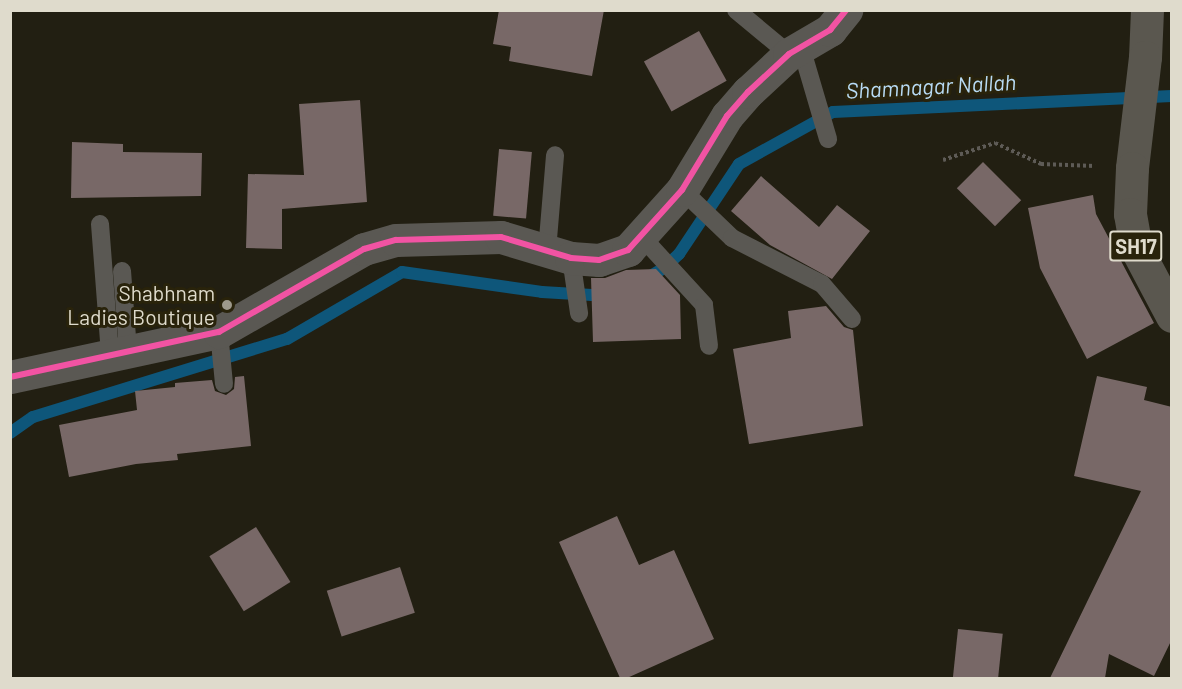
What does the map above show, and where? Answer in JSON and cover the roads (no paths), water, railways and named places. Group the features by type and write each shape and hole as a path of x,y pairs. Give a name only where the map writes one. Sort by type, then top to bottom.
{"main road":[{"name":"SH17","path":"1147,10 1145,57 1132,168 1130,214 1136,248 1172,316"}],"street":[{"path":"10,377 219,332 364,249 396,240 501,237 559,255 599,260 628,250 682,190 727,116 748,92 795,51 830,30 846,10"}],"lane":[{"path":"736,10 795,51 811,82 828,139"},
{"path":"555,155 559,255 579,313"},
{"path":"682,190 732,238 822,284 852,319"},
{"path":"100,224 119,353"},
{"path":"642,237 704,305 709,346"},
{"path":"119,353 122,272"},
{"path":"219,332 224,384"}],"waterway":[{"name":"Shamnagar Nallah","path":"644,280 664,268 679,254 739,164 833,112 1172,96"},
{"name":"Shamnagar Nallah","path":"10,433 33,417 287,339 402,272 542,292 592,295 605,292"}],"place":[{"name":"Shabhnam Ladies Boutique","path":"227,305"}]}
